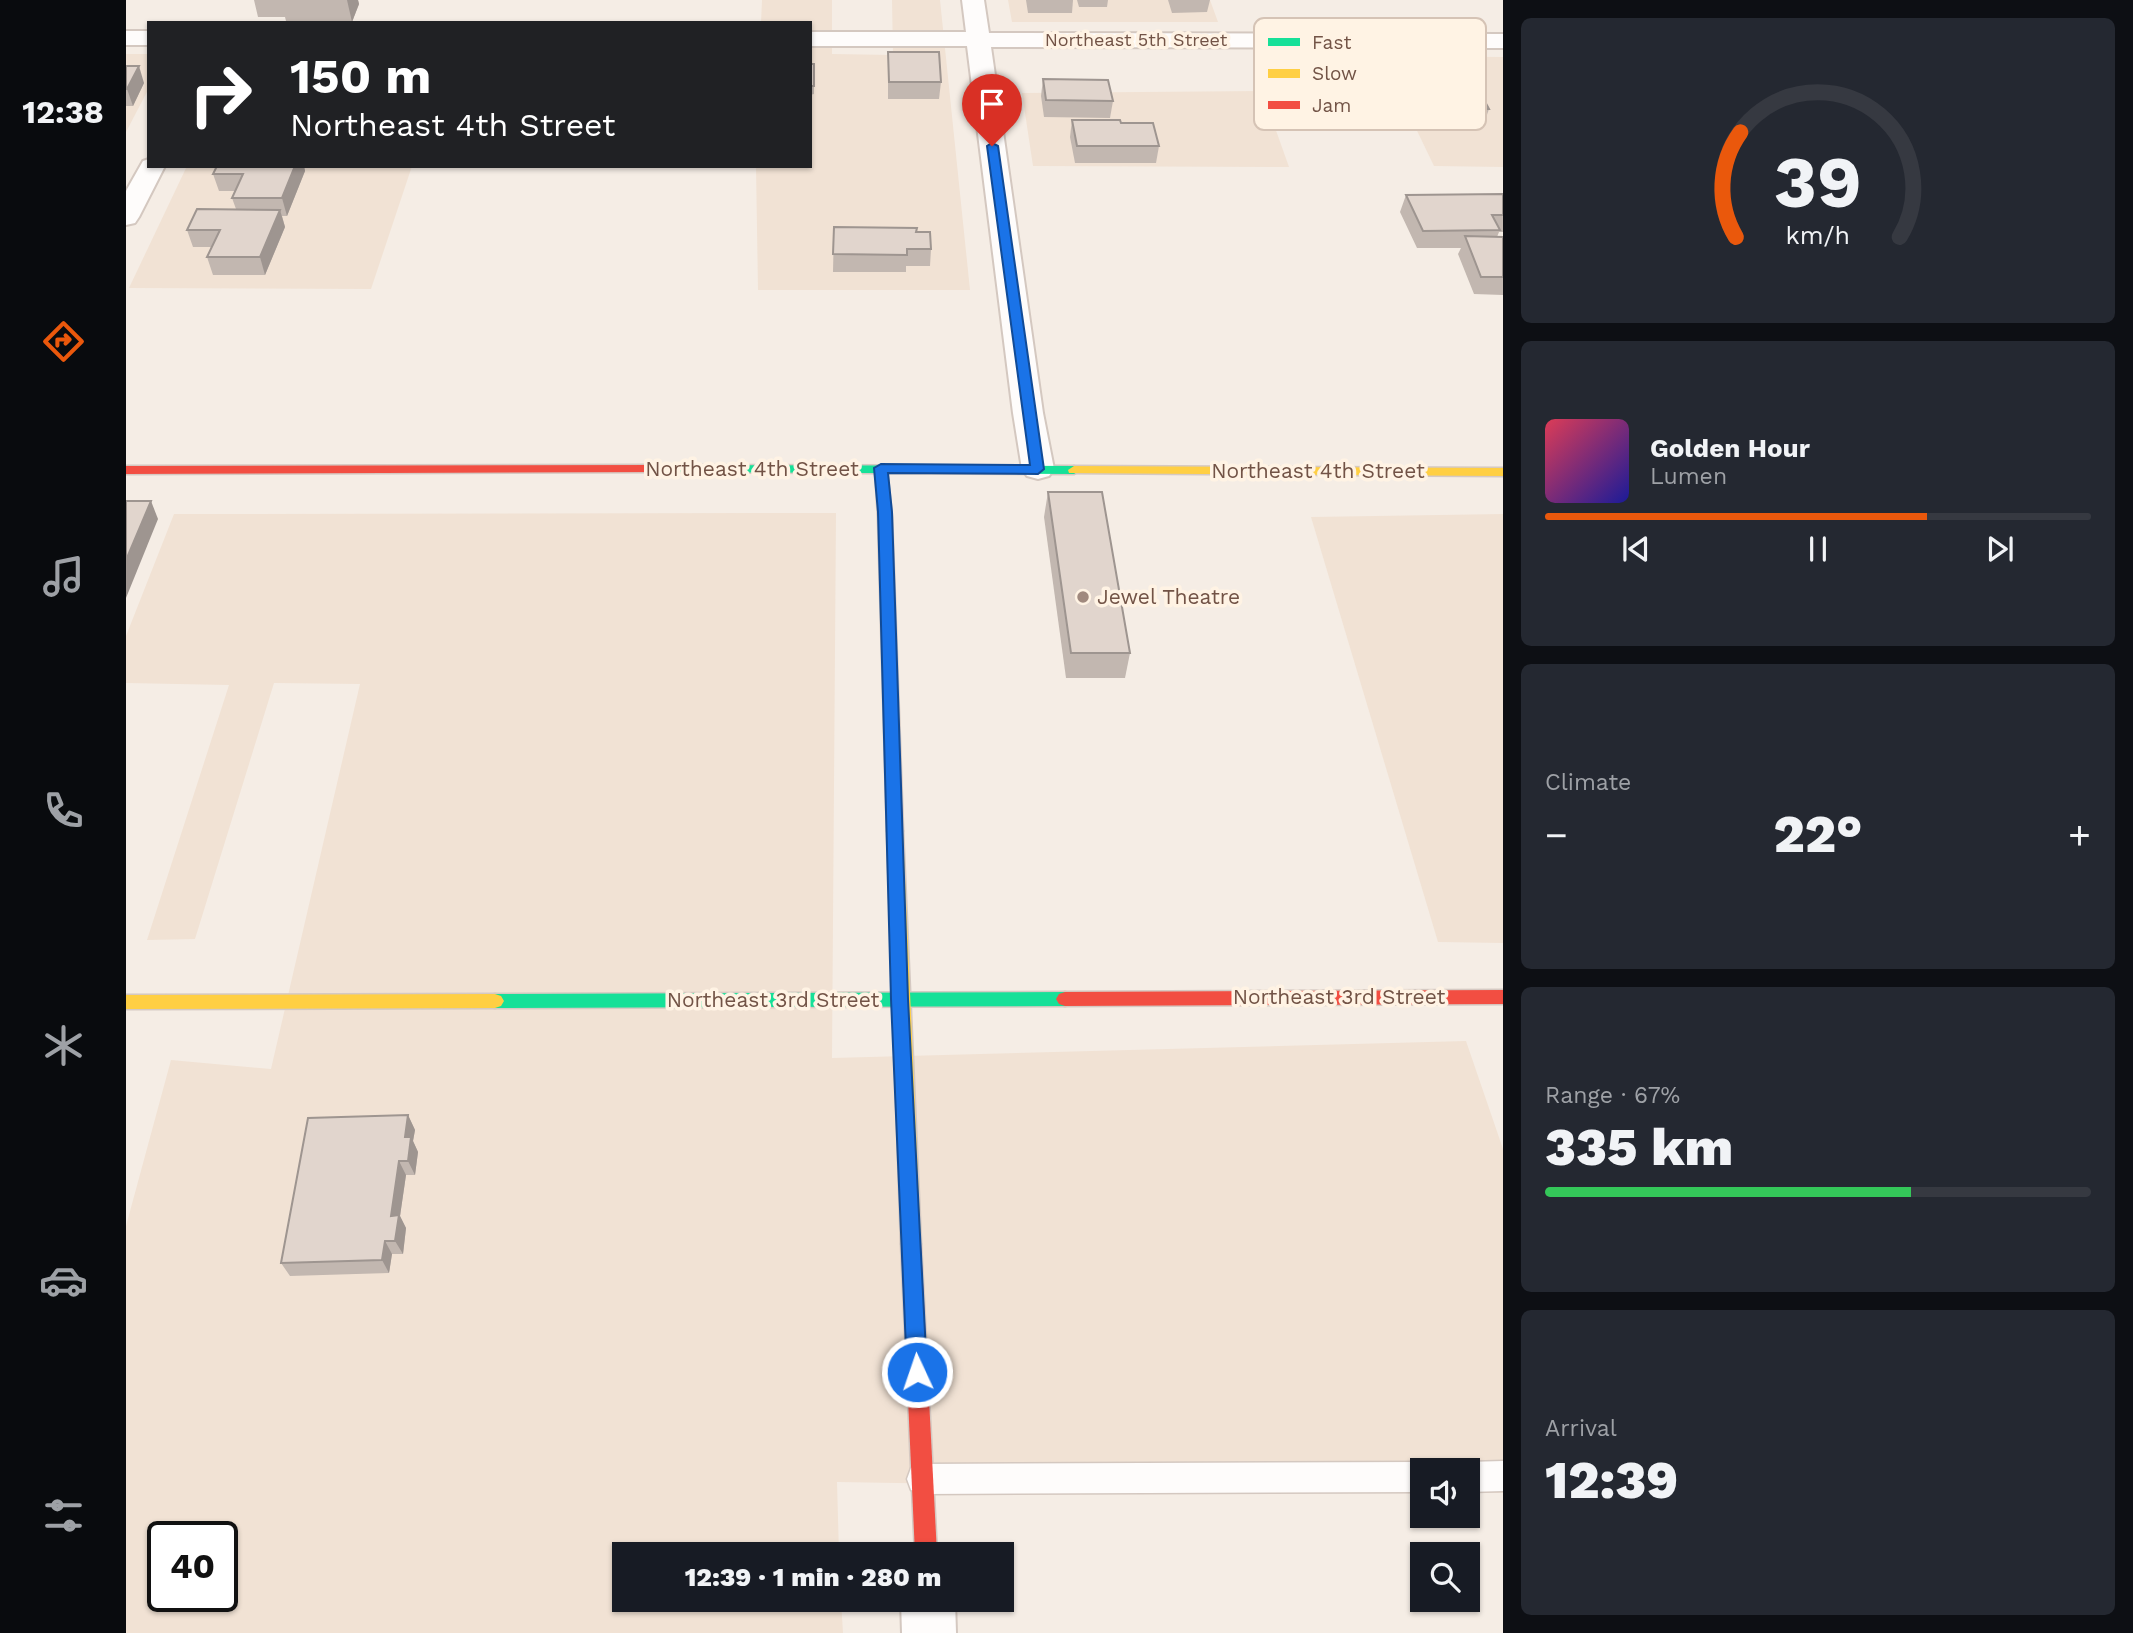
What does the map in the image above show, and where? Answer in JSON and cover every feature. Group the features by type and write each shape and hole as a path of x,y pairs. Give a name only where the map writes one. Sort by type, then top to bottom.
{"street":[{"path":"973,0 1028,413 1038,469"},
{"path":"126,38 147,38"},
{"name":"Northeast 5th Street","path":"812,39 1254,41"},
{"path":"126,217 151,168"},
{"path":"881,468 886,531 900,999 925,1542"},
{"name":"Northeast 4th Street","path":"126,470 881,468 1503,472"},
{"name":"Northeast 3rd Street","path":"126,1002 1503,997"},
{"path":"928,1612 929,1633"}],"lane":[{"path":"1480,1477 1503,1476"},
{"path":"922,1479 1410,1477"}],"shaded area":[{"path":"762,0 832,0 832,54 893,55 892,0 940,0 970,290 758,290 756,168 812,168 812,21 761,21"},
{"path":"1008,0 1210,0 1218,22 1012,22"},
{"path":"126,54 147,54 147,92 126,132"},
{"path":"1486,57 1503,57 1503,167 1434,166 1417,130 1486,130"},
{"path":"1254,91 1254,130 1276,130 1289,167 1033,166 1022,93"},
{"path":"186,168 411,168 371,289 129,288"},
{"path":"836,513 832,1058 1466,1041 1503,1149 1503,1493 1480,1493 1480,1458 1410,1458 1410,1492 837,1482 839,1542 612,1542 612,1612 842,1612 843,1633 126,1633 126,1226 171,1060 271,1069 360,684 274,683 195,939 147,940 229,685 126,683 126,636 174,514"},
{"path":"1503,514 1503,943 1438,942 1311,517"}],"building":[{"path":"888,52 939,52 941,82 889,82"},
{"path":"812,64 814,64 812,86"},
{"path":"126,66 139,66 127,89 126,89"},
{"path":"1043,79 1108,80 1113,101 1046,100"},
{"path":"1072,120 1153,123 1159,146 1077,146"},
{"path":"216,168 294,168 282,198 232,198 243,174 213,174"},
{"path":"1503,194 1503,215 1492,215 1500,230 1423,231 1406,195"},
{"path":"197,209 280,210 260,257 207,257 220,230 187,230"},
{"path":"834,227 917,228 916,232 930,232 931,249 907,249 907,255 833,254"},
{"path":"1465,236 1503,237 1503,277 1481,277"},
{"name":"Jewel Theatre","path":"1048,492 1102,492 1130,653 1071,653"},
{"path":"126,501 151,501 126,560"},
{"path":"408,1115 405,1137 411,1137 408,1161 399,1161 391,1216 399,1215 395,1241 385,1241 382,1260 281,1263 308,1118"}],"traffic: fast":[{"path":"655,469 1074,470"},
{"path":"495,1001 1065,999"}],"traffic: slow":[{"path":"1074,470 1503,472"},
{"path":"895,831 911,1244"},
{"path":"126,1002 495,1001"}],"traffic: jam":[{"path":"126,470 655,469"},
{"path":"881,469 885,517 895,831"},
{"path":"1065,999 1503,997"},
{"path":"911,1244 925,1542"}],"place":[{"name":"Jewel Theatre","path":"1083,597"}],"route":[{"path":"917,1372 900,999 885,512 881,468 1038,469 992,146"}]}
